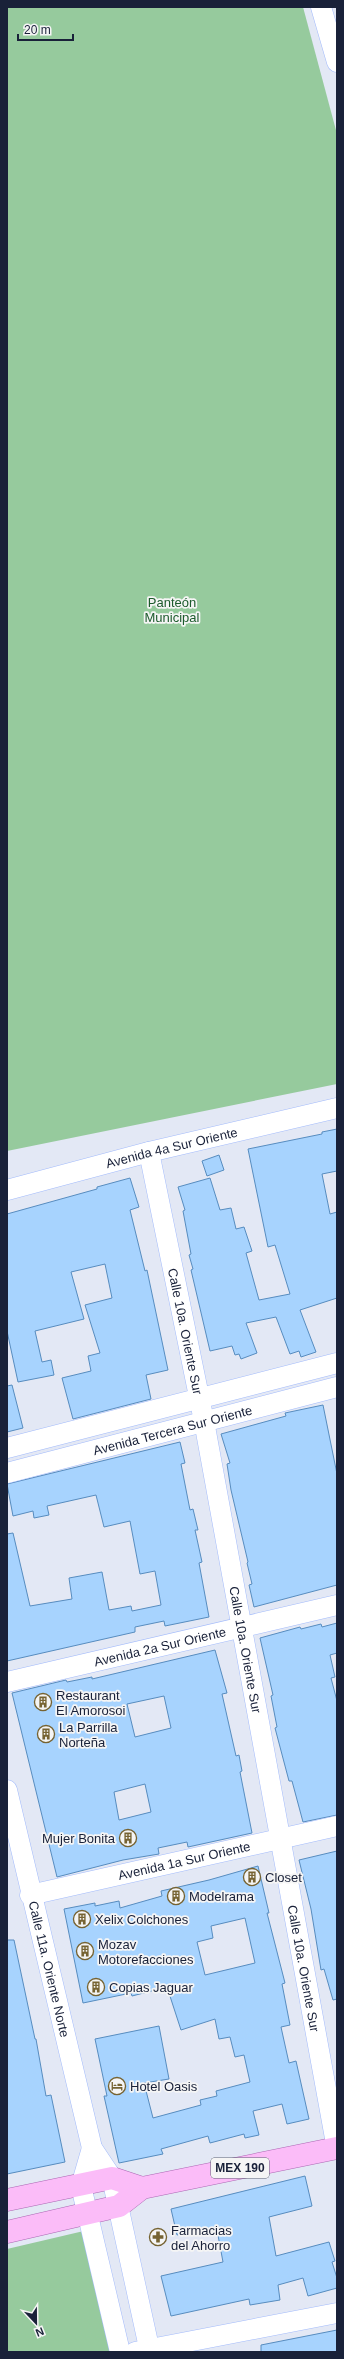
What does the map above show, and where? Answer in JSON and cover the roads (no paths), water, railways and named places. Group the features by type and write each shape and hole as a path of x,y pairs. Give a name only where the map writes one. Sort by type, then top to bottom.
{"main road":[{"name":"MEX 190","path":"7,2232 119,2206 142,2188 337,2148"},
{"path":"7,2200 81,2186 112,2178 142,2188"}],"street":[{"path":"321,7 336,51"},
{"name":"Avenida 4a Sur Oriente","path":"7,1190 149,1152 337,1108"},
{"name":"Calle 10a. Oriente Sur","path":"149,1152 198,1399 204,1421 241,1628 282,1837 337,2148"},
{"name":"Avenida Tercera Sur Oriente","path":"7,1448 337,1363"},
{"name":"Avenida Tercera Sur Oriente","path":"7,1473 337,1387"},
{"name":"Avenida 2a Sur Oriente","path":"7,1682 337,1605"},
{"name":"Calle 11a. Oriente Norte","path":"7,1790 15,1859 30,1895 92,2148"},
{"name":"Avenida 1a Sur Oriente","path":"30,1895 282,1837 337,1826"},
{"path":"92,2148 112,2178 119,2206 145,2351 337,2313"},
{"path":"92,2148 81,2186 86,2214 120,2352"}],"place":[{"name":"Restaurant El Amorosoi","path":"43,1702"},
{"name":"La Parrilla Norteña","path":"46,1734"},
{"name":"Mujer Bonita","path":"128,1838"},
{"name":"Closet","path":"252,1877"},
{"name":"Modelrama","path":"176,1896"},
{"name":"Xelix Colchones","path":"82,1919"},
{"name":"Mozav Motorefacciones","path":"85,1951"},
{"name":"Copias Jaguar","path":"96,1987"},
{"name":"Hotel Oasis","path":"117,2086"},
{"name":"Farmacias del Ahorro","path":"158,2237"}],"park label":[{"name":"Panteón Municipal","path":"172,610"}]}
